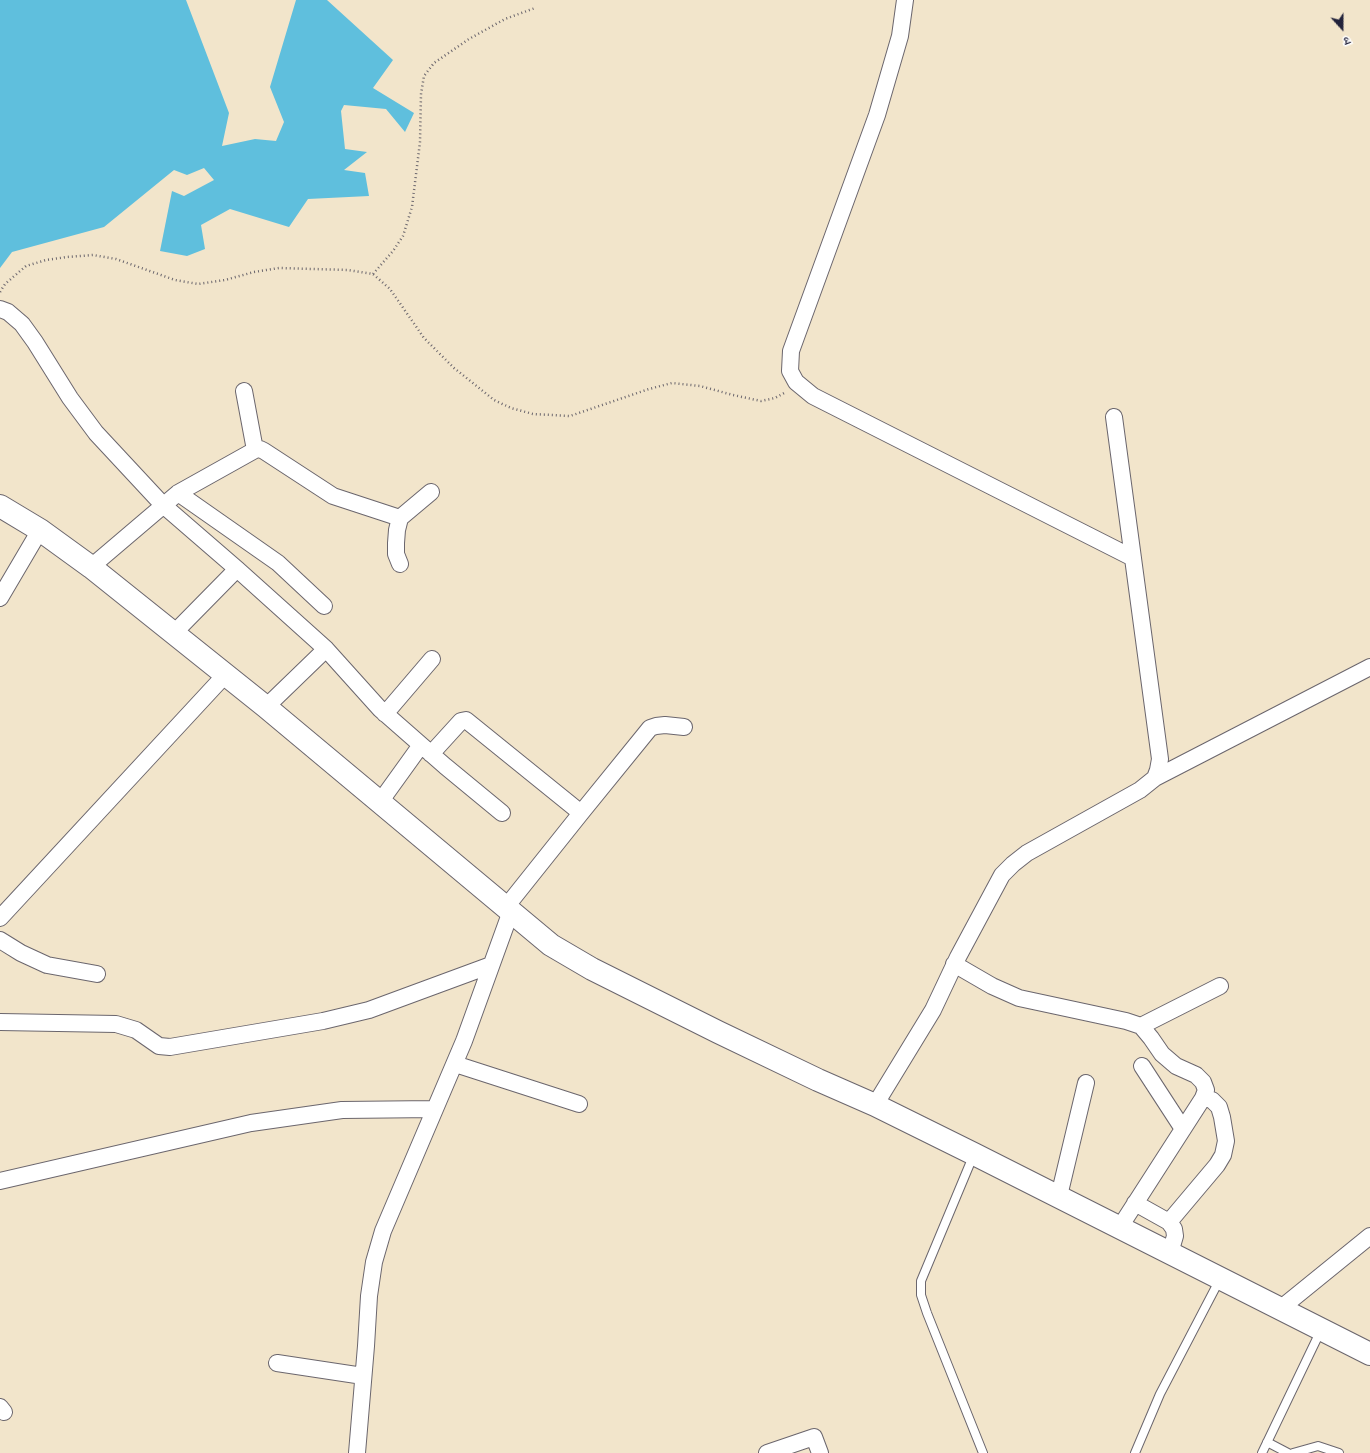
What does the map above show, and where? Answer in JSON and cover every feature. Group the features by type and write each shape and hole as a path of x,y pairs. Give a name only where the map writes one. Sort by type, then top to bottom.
{"main road":[{"path":"0,506 40,530 91,566 226,674 551,945 592,969 718,1032 818,1080 875,1105 1059,1196 1370,1354"}],"street":[{"path":"906,0 900,36 877,115 791,351 790,371 796,382 813,396 1133,558"},
{"path":"0,309 8,312 22,324 70,398 92,428 163,505 326,649 386,714 426,750 502,813"},
{"path":"244,391 255,450"},
{"path":"1114,417 1160,759 1155,778"},
{"path":"91,566 178,492 255,450 260,449 333,496 400,518"},
{"path":"178,492 278,563 324,606"},
{"path":"400,564 396,554 396,543 400,518 431,492"},
{"path":"0,598 40,530"},
{"path":"174,633 237,569"},
{"path":"266,707 326,649"},
{"path":"386,714 432,659"},
{"path":"875,1105 934,1010 954,964 994,888 1002,875 1013,864 1027,853 1140,790 1155,778 1370,667"},
{"path":"0,918 226,674"},
{"path":"380,802 426,750 460,720 466,720 581,813"},
{"path":"357,1453 369,1296 374,1262 383,1231 464,1041 491,966 509,909 581,813 650,728 665,724 684,727"},
{"path":"0,940 21,953 47,965 97,974"},
{"path":"954,964 992,986 1020,998 1126,1021 1141,1026 1162,1054 1176,1066 1196,1075 1203,1082 1206,1090 1203,1098 1120,1227"},
{"path":"0,1022 116,1024 136,1030 159,1046 170,1047 323,1021 363,1012 491,966"},
{"path":"1141,1026 1220,986"},
{"path":"455,1064 579,1104"},
{"path":"1142,1066 1183,1129"},
{"path":"1059,1196 1086,1083"},
{"path":"1169,1222 1217,1165 1223,1155 1226,1141 1219,1107 1212,1100 1203,1098"},
{"path":"0,1181 251,1123 342,1110 436,1109"},
{"path":"1135,1203 1169,1222 1174,1229 1175,1236 1170,1253"},
{"path":"1280,1309 1370,1236"},
{"path":"277,1363 363,1376"},
{"path":"767,1453 814,1437 820,1453"}],"lane":[{"path":"974,1154 921,1281 921,1295 983,1451 991,1453"},
{"path":"1135,1453 1160,1394 1221,1279"},
{"path":"1262,1453 1321,1329"},
{"path":"1267,1442 1288,1453"},
{"path":"1294,1453 1318,1446 1329,1451 1339,1453"}],"path":[{"path":"373,274 393,251 403,236 412,207 420,142 421,94 424,76 434,63 469,39 505,18 535,8"},
{"path":"0,292 5,284 26,266 46,260 94,255 116,258 175,280 198,284 225,280 254,272 279,268 348,270 373,274 390,289 424,338 454,368 494,400 511,408 533,414 570,416 649,389 672,383 700,386 761,401 775,398 786,392 796,382"}],"water":[{"path":"0,0 186,0 229,113 222,146 255,139 276,141 284,122 270,87 296,0 327,0 393,60 373,88 414,113 405,132 386,109 344,105 341,111 345,149 367,152 344,170 365,173 369,196 308,199 289,227 230,209 201,225 205,249 187,256 160,251 172,191 184,196 214,180 204,168 187,175 174,170 104,227 12,252 0,268"}]}
